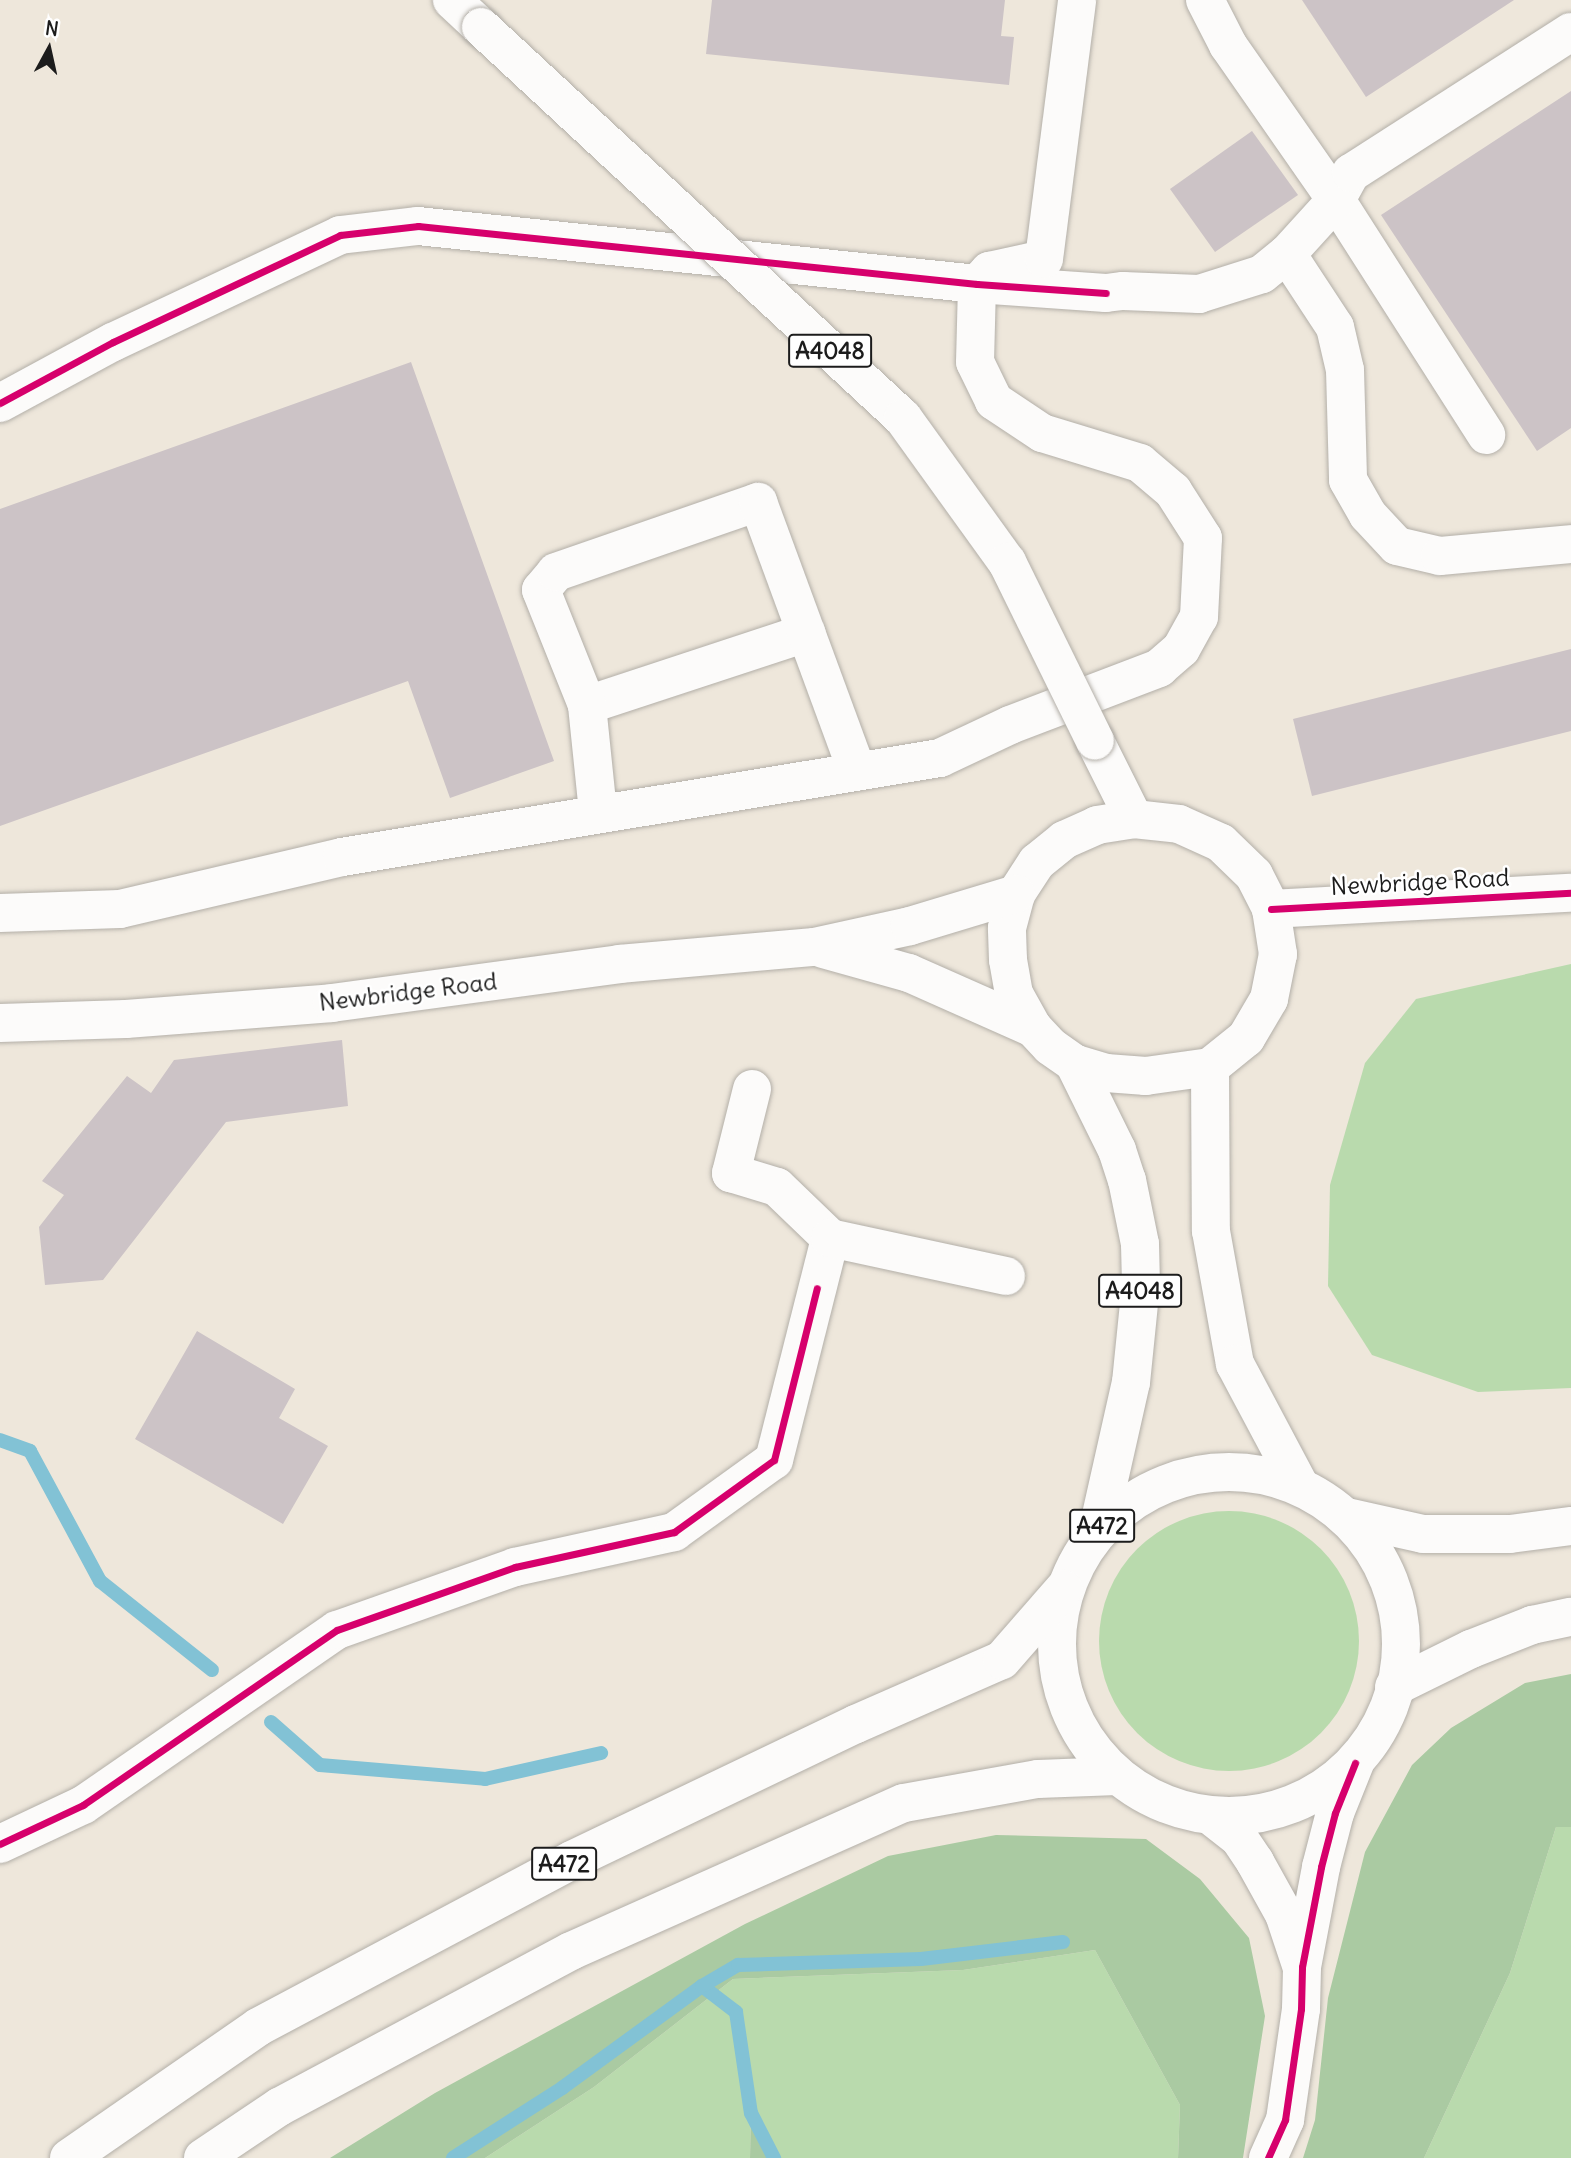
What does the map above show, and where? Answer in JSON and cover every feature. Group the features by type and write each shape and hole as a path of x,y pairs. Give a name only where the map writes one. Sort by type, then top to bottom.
{"main road":[{"name":"A4048","path":"452,0 902,418 1007,562 1134,820"},
{"path":"0,913 120,909 342,857 940,758 1010,725 1159,668 1181,649 1199,617 1203,538 1172,491 1140,463 1042,433 994,401 975,362 976,284 989,271 1044,259 1077,0"},
{"path":"1205,0 1228,45 1336,200 1486,435"},
{"path":"0,403 113,342 340,234 418,226 976,284 1106,293 1123,290 1199,294 1262,274 1287,254 1336,200 1351,173 1571,32"},
{"path":"1287,254 1335,327 1345,370 1348,480 1368,515 1397,546 1440,556 1571,544"},
{"path":"598,813 587,705 541,590 556,572 758,502 857,771"},
{"path":"587,705 806,633"},
{"path":"1134,820 1180,824 1221,843 1254,875 1271,909 1278,954 1269,999 1245,1038 1210,1067 1146,1076 1106,1073 1074,1063 1050,1045 1033,1027 1014,994 1007,960 1007,928 1016,894 1037,862 1064,840 1097,825 1134,820"},
{"name":"Newbridge Road","path":"1271,909 1571,893"},
{"name":"Newbridge Road","path":"0,1023 126,1019 332,1003 619,964 814,947 910,926 1016,894"},
{"name":"Newbridge Road","path":"814,947 909,973 1033,1027"},
{"name":"A4048","path":"1074,1063 1117,1150 1128,1180 1140,1244 1141,1284 1131,1382 1098,1529"},
{"name":"A4048","path":"1210,1067 1211,1231 1235,1364 1300,1486"},
{"path":"752,1089 731,1172 777,1187 830,1238 1006,1276"},
{"path":"0,1844 83,1805 337,1630 514,1567 674,1532 774,1460 830,1238"},
{"name":"A472","path":"1218,1474 1260,1475 1300,1486 1347,1517 1372,1547 1387,1573 1401,1619 1401,1668 1385,1719 1354,1763 1312,1795 1262,1814 1211,1816 1161,1803 1117,1776 1083,1738 1062,1691 1055,1640 1064,1589 1082,1551 1098,1529 1134,1499 1174,1481 1218,1474"},
{"name":"A472","path":"1347,1517 1423,1534 1510,1534 1571,1526"},
{"name":"A472","path":"69,2158 270,2020 572,1860 856,1724 1002,1660 1064,1589"},
{"path":"1394,1687 1471,1649 1532,1625 1571,1617"},
{"path":"1268,2158 1285,2120 1301,2009 1302,1967 1324,1856 1335,1812 1354,1763"},
{"path":"203,2158 279,2107 571,1951 904,1803 1038,1779 1117,1776"},
{"path":"1211,1816 1240,1838 1255,1862 1284,1914 1302,1967"}],"green space":[{"path":"1571,964 1571,1388 1478,1392 1372,1355 1328,1286 1330,1185 1365,1063 1416,999"},
{"path":"1229,1511 1279,1521 1301,1533 1321,1549 1337,1569 1349,1591 1359,1641 1349,1691 1337,1713 1321,1733 1301,1749 1279,1761 1229,1771 1179,1761 1157,1749 1137,1733 1121,1713 1109,1691 1099,1641 1109,1591 1121,1569 1137,1549 1157,1533 1179,1521"},
{"path":"1571,1674 1571,1827 1556,1827 1510,1973 1424,2158 1303,2158 1315,2120 1328,1998 1365,1852 1412,1765 1451,1728 1525,1683"},
{"path":"1556,1827 1571,1827 1571,2158 1424,2158 1510,1973"},
{"path":"996,1835 1146,1839 1200,1879 1249,1938 1265,2016 1243,2158 1178,2158 1180,2105 1095,1950 963,1970 733,1979 594,2087 485,2158 330,2158 435,2093 745,1924 888,1856"},
{"path":"1095,1950 1180,2105 1178,2158 774,2158 751,2114 750,2158 485,2158 594,2087 733,1979 963,1970"},
{"path":"751,2113 774,2158 750,2158"}],"building":[{"path":"712,0 1005,0 1001,36 1014,37 1009,85 706,54"},
{"path":"1302,0 1514,0 1366,97"},
{"path":"1571,91 1571,428 1537,451 1381,215"},
{"path":"1252,131 1298,195 1215,252 1170,189"},
{"path":"411,362 554,761 450,798 408,681 0,826 0,509"},
{"path":"1571,649 1571,731 1312,796 1293,719"},
{"path":"342,1040 348,1106 226,1122 103,1280 45,1285 39,1227 64,1195 42,1181 127,1076 151,1093 174,1060"},
{"path":"197,1331 295,1389 279,1418 328,1446 283,1524 135,1439"}],"waterway":[{"path":"0,1440 30,1451 100,1581 212,1670"},
{"path":"271,1722 320,1765 485,1779 601,1753"},
{"path":"453,2158 562,2088 702,1986 738,1965 921,1959 1063,1942"},
{"path":"702,1986 736,2012 751,2113 774,2158"}],"cycle path":[{"path":"0,403 113,342 340,235 418,226 977,284 1106,293"},
{"path":"1271,909 1571,893"},
{"path":"0,1844 83,1805 337,1630 515,1567 674,1532 774,1460 817,1288"},
{"path":"1268,2158 1285,2120 1301,2009 1302,1967 1321,1867 1335,1813 1355,1763"}]}
